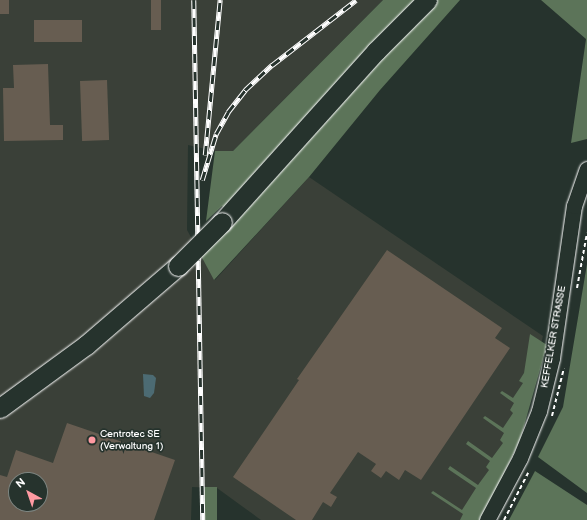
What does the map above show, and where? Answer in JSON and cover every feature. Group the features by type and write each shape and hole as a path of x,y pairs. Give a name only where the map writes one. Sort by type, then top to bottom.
{"main road":[{"path":"0,408 86,345 178,266 222,222 376,51 427,0"}],"street":[{"name":"KEFFELKER STRASSE","path":"487,520 520,458 539,411 553,352 574,206 587,169"}],"shaded area":[{"path":"0,0 383,0 233,151 215,151 188,145 187,230 215,280 309,177 543,336 520,426 476,520 261,520 217,488 192,487 191,520 0,520"}],"green space":[{"path":"383,0 417,0 224,208 222,206 206,221 215,151 233,151"},
{"path":"436,0 460,0 380,90 309,177 214,280 199,252"},
{"path":"541,0 587,0 587,139 571,143 586,39"},
{"path":"587,264 587,493 538,457 563,407"},
{"path":"530,334 547,345 520,440 482,520 460,520 463,514 431,493 433,491 462,510 476,488 448,469 450,466 478,485 489,470 486,467 490,461 466,444 468,441 492,458 503,443 500,440 504,433 483,418 485,416 503,428 513,413 510,410 514,403 500,393 502,391 513,398 523,383 519,381 524,373"},
{"path":"535,471 587,505 587,520 509,520"},
{"path":"204,487 217,487 217,520 204,520"}],"water":[{"path":"143,374 153,375 156,378 154,393 150,398 144,396"}],"building":[{"path":"0,0 9,0 9,14 0,14"},
{"path":"151,0 161,0 161,30 151,30"},
{"path":"34,20 82,20 82,42 34,42"},
{"path":"48,64 50,125 63,125 63,140 4,141 3,88 14,88 13,65"},
{"path":"107,80 109,140 82,141 80,81"},
{"path":"387,250 502,328 495,338 510,348 421,480 405,470 399,480 386,471 381,478 371,471 376,464 358,452 330,493 337,497 331,507 323,502 312,520 296,520 233,477 299,380 297,379"},
{"path":"67,423 175,460 154,520 0,520 0,475 7,477 8,474 8,512 48,512 48,472 9,472 16,450 53,463"}],"railway":[{"path":"194,0 203,520"},
{"path":"205,155 220,0"},
{"path":"202,180 216,134 228,112 245,90 272,65 356,0"}],"place":[{"name":"Centrotec SE (Verwaltung 1)","path":"92,440"}]}
